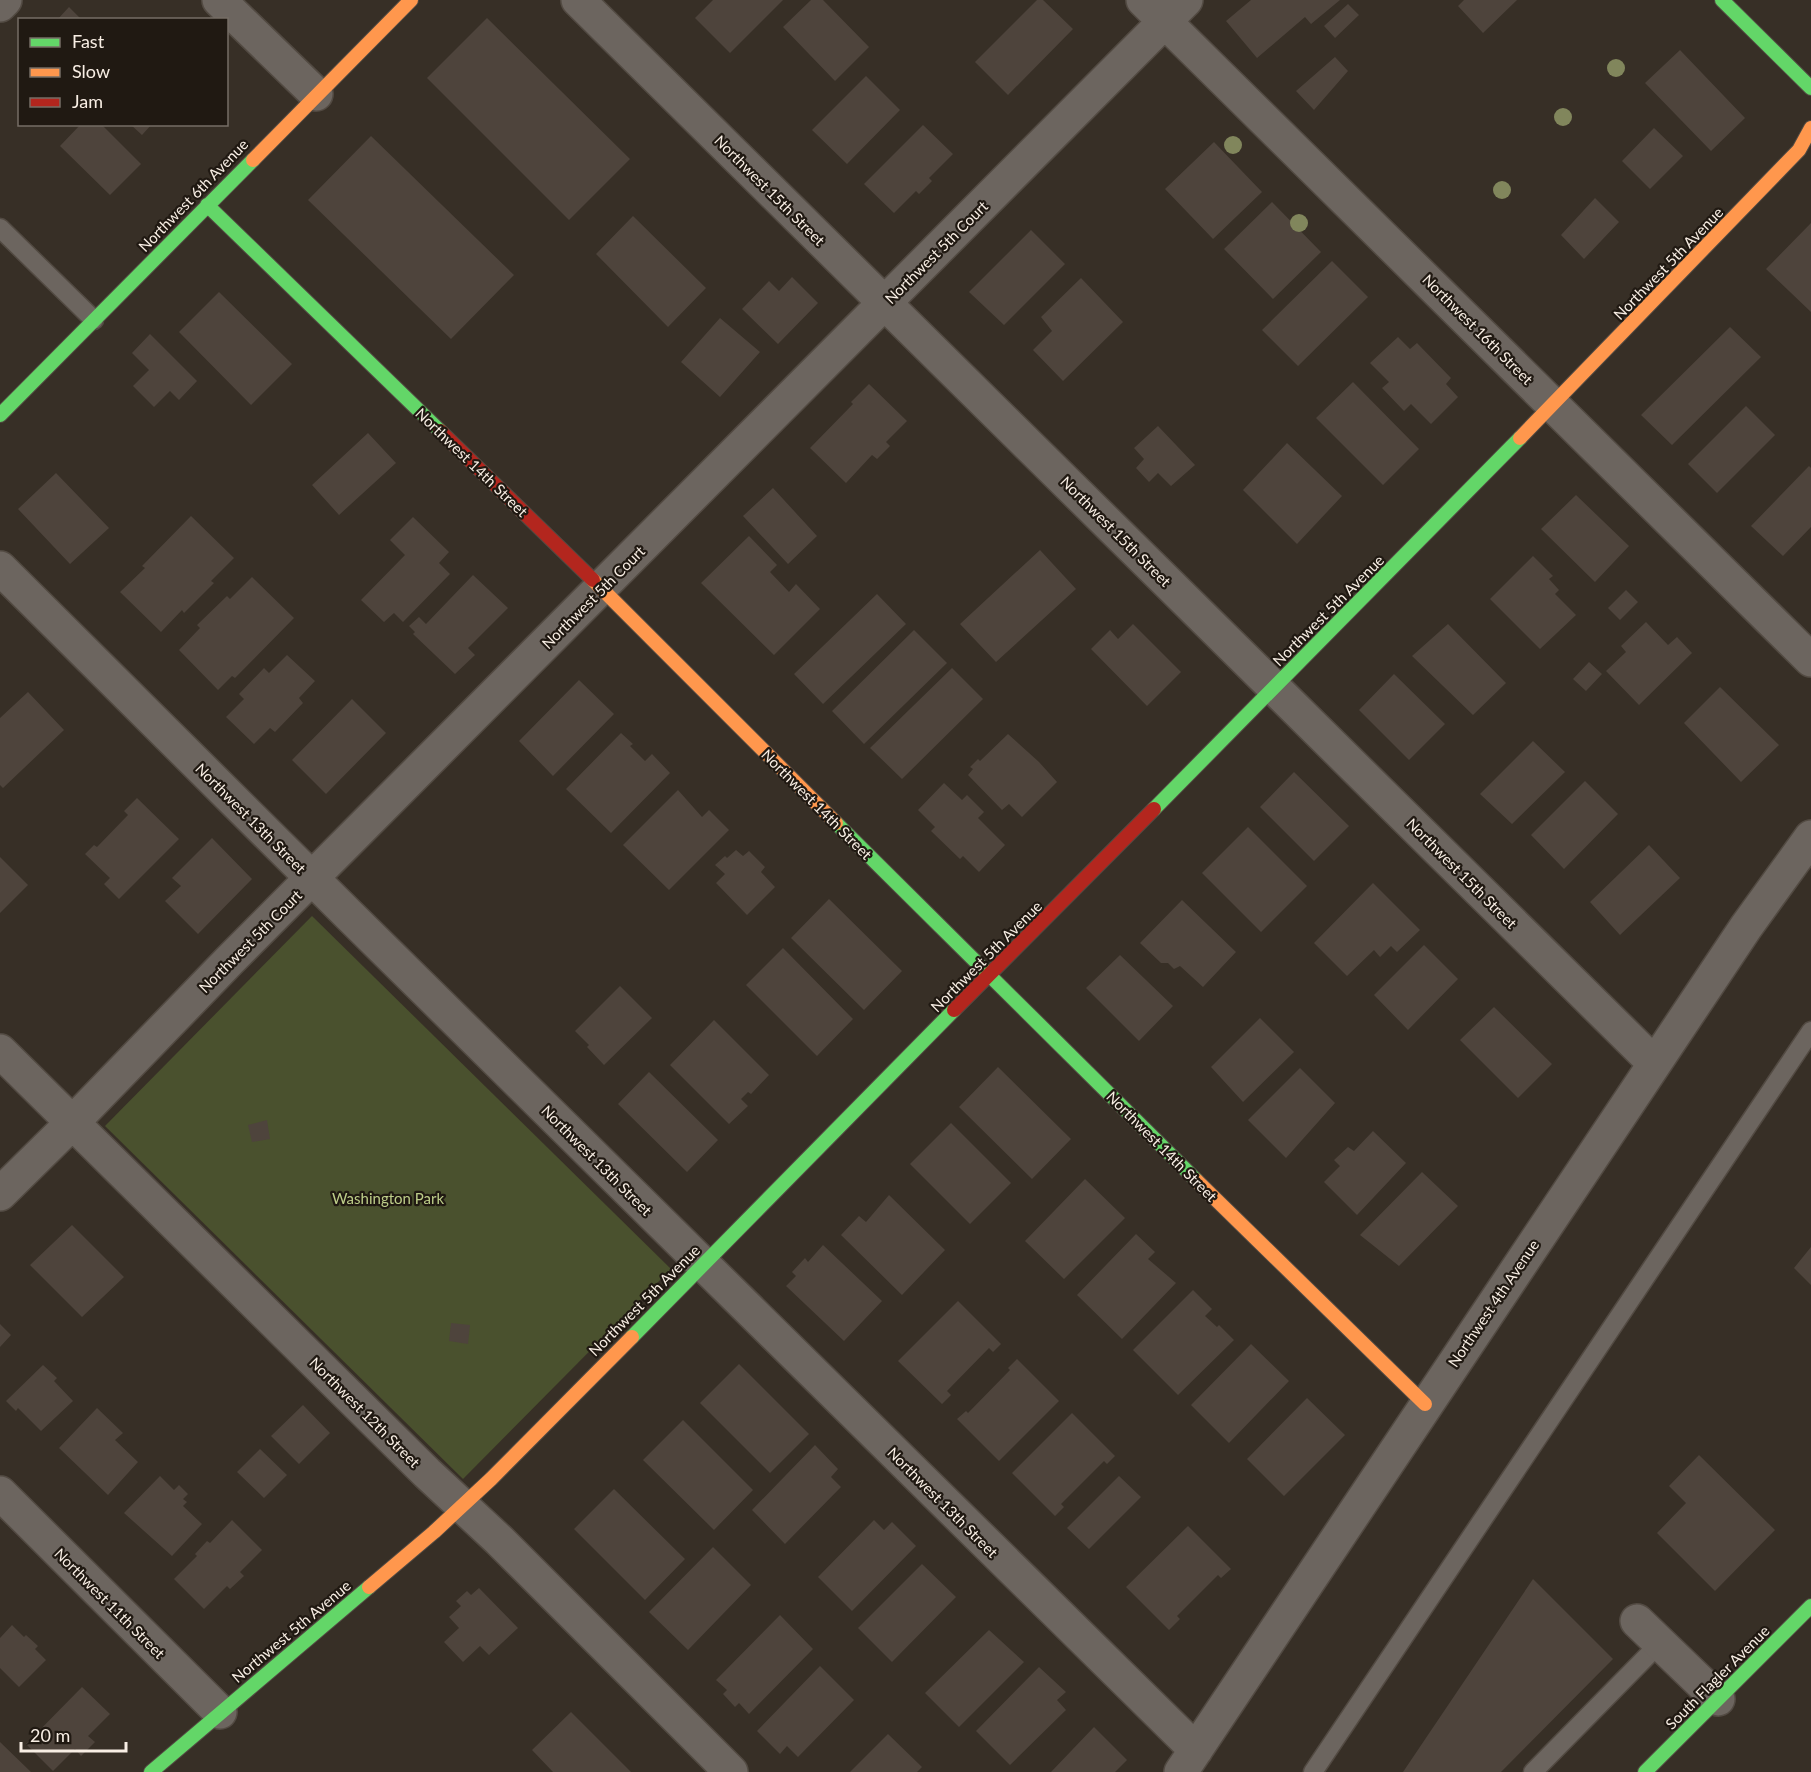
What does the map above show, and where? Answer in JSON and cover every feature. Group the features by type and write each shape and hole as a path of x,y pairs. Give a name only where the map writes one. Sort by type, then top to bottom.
{"street":[{"path":"0,5 5,0"},
{"path":"219,0 316,94"},
{"name":"Northwest 6th Avenue","path":"0,415 411,0"},
{"name":"Northwest 15th Street","path":"578,0 1654,1063"},
{"path":"1722,0 1811,88"},
{"name":"Northwest 5th Court","path":"0,1194 885,303 1165,7"},
{"name":"Northwest 16th Street","path":"1165,7 1554,404 1811,660"},
{"name":"Northwest 5th Avenue","path":"151,1772 463,1506 1554,404 1799,150 1811,128"},
{"name":"Northwest 14th Street","path":"207,205 601,588 990,976 1425,1404"},
{"name":"Northwest 13th Street","path":"0,568 703,1264 1188,1761"},
{"name":"Northwest 4th Avenue","path":"1188,1761 1654,1063 1746,927 1811,837"},
{"name":"Northwest 12th Street","path":"0,1051 499,1540 731,1772"},
{"name":"Northwest 11th Street","path":"0,1493 220,1712"},
{"name":"South Flagler Avenue","path":"1645,1772 1811,1606"},
{"path":"1648,1632 1718,1700"}],"lane":[{"path":"0,228 94,320"},
{"path":"1313,1772 1811,1031"},
{"path":"1533,1772 1648,1632"}],"green space":[{"name":"Washington Park","path":"312,916 671,1269 463,1479 105,1126"}],"building":[{"path":"713,0 783,0 730,53 695,18"},
{"path":"811,0 823,0 869,47 835,81 783,27"},
{"path":"1037,0 1043,0 1073,29 1008,95 975,62"},
{"path":"1251,0 1340,0 1311,24 1305,17 1257,58 1226,21"},
{"path":"1464,0 1517,0 1483,33 1458,6"},
{"path":"1348,4 1359,15 1335,38 1324,26"},
{"path":"69,7 80,18 59,18"},
{"path":"487,18 630,159 569,220 427,78"},
{"path":"1680,50 1745,118 1711,151 1645,83"},
{"path":"1335,57 1348,71 1314,110 1296,91"},
{"path":"866,76 900,110 847,164 812,130"},
{"path":"923,125 953,154 929,178 932,181 919,194 916,191 894,213 864,184"},
{"path":"79,126 103,126 141,164 110,195 60,146"},
{"path":"132,126 150,126 142,135"},
{"path":"1654,128 1683,156 1650,189 1622,161"},
{"path":"371,136 514,275 451,339 308,200"},
{"path":"1214,142 1262,192 1213,239 1165,189"},
{"path":"1595,198 1619,222 1584,259 1561,235"},
{"path":"1272,202 1321,252 1273,299 1224,249"},
{"path":"633,216 706,288 668,327 596,254"},
{"path":"1811,223 1811,312 1766,269"},
{"path":"1031,230 1065,264 1004,325 969,292"},
{"path":"1332,261 1368,297 1298,366 1262,330"},
{"path":"792,277 818,303 778,344 742,309 769,281 779,291"},
{"path":"1081,278 1123,322 1063,381 1033,350 1052,331 1041,317"},
{"path":"219,292 292,364 251,405 179,332"},
{"path":"720,318 760,352 720,397 681,362"},
{"path":"1730,327 1761,357 1672,445 1641,415"},
{"path":"150,334 197,381 179,400 170,391 154,407 133,386 149,370 132,353"},
{"path":"1398,337 1410,349 1417,343 1451,378 1446,384 1458,397 1431,424 1411,404 1404,411 1382,388 1389,382 1370,363"},
{"path":"1353,382 1419,449 1383,485 1316,418"},
{"path":"869,384 907,421 886,442 890,446 877,459 872,455 846,483 810,448"},
{"path":"1746,406 1775,435 1717,493 1688,464"},
{"path":"1158,426 1195,465 1171,486 1158,473 1149,482 1136,468 1144,459 1134,448"},
{"path":"368,433 396,463 339,515 312,485"},
{"path":"1287,443 1342,496 1297,544 1243,490"},
{"path":"1809,466 1811,468 1811,527 1783,556 1751,526"},
{"path":"56,473 109,528 70,564 18,509"},
{"path":"773,488 817,536 788,564 743,516"},
{"path":"1576,495 1629,546 1595,582 1541,529"},
{"path":"191,516 234,558 211,581 214,583 184,613 182,610 161,632 120,592 145,568 142,566"},
{"path":"413,517 449,552 439,563 450,574 403,622 394,613 384,622 361,600 405,555 390,540"},
{"path":"749,536 777,565 770,572 789,592 796,584 820,609 774,655 701,583"},
{"path":"1040,550 1076,589 996,662 960,624"},
{"path":"1533,556 1553,576 1549,579 1559,590 1555,594 1576,615 1540,649 1490,599"},
{"path":"473,575 508,608 468,648 475,655 455,674 413,634 415,632 409,626 419,617 426,624"},
{"path":"252,577 294,618 235,678 232,676 218,690 179,650 200,628 197,625 227,596 230,599"},
{"path":"1626,590 1638,602 1620,620 1608,608"},
{"path":"877,594 906,624 823,704 794,674"},
{"path":"1646,622 1668,645 1677,637 1692,653 1639,705 1606,671 1626,652 1621,646"},
{"path":"1133,624 1181,672 1147,706 1091,649 1110,630 1118,639"},
{"path":"1448,624 1506,683 1473,715 1412,656"},
{"path":"914,630 947,663 864,744 832,711"},
{"path":"287,655 315,681 299,698 303,703 275,732 270,728 254,744 226,717 244,699 239,694 264,668 269,673"},
{"path":"1589,662 1602,674 1586,691 1573,679"},
{"path":"952,668 983,699 902,779 870,748"},
{"path":"1394,674 1445,724 1409,760 1359,710"},
{"path":"579,680 614,714 553,776 519,741"},
{"path":"1720,687 1779,745 1741,782 1684,723"},
{"path":"28,692 64,730 3,788 0,785 0,718"},
{"path":"352,699 386,733 326,794 292,760"},
{"path":"621,733 633,744 630,746 645,761 652,754 670,773 611,833 566,789"},
{"path":"1008,734 1057,782 1022,817 1009,804 1002,810 968,775 973,769 970,767 978,759 980,761"},
{"path":"1533,741 1565,772 1512,824 1480,794"},
{"path":"1294,772 1349,826 1314,861 1260,807"},
{"path":"1585,781 1618,814 1564,869 1531,835"},
{"path":"944,783 962,800 967,795 984,812 978,818 1005,845 979,872 963,856 960,859 931,831 935,827 918,810"},
{"path":"678,790 702,817 709,810 729,830 669,890 623,845"},
{"path":"137,798 179,839 119,899 104,884 110,878 85,854 94,845 97,847 128,815 124,811"},
{"path":"1248,827 1307,886 1261,932 1202,873"},
{"path":"212,838 252,879 198,934 165,901 181,886 172,878"},
{"path":"1649,845 1680,878 1620,935 1590,902"},
{"path":"736,850 743,856 749,851 765,867 761,872 775,887 747,915 716,883 725,874 715,865"},
{"path":"0,857 28,885 0,913"},
{"path":"1373,883 1420,930 1397,952 1391,946 1380,957 1374,950 1347,976 1314,943"},
{"path":"829,899 902,971 864,1010 791,938"},
{"path":"1182,900 1236,952 1203,987 1180,966 1174,969 1168,963 1161,963 1140,943"},
{"path":"1424,945 1458,979 1408,1030 1374,995"},
{"path":"783,948 853,1019 817,1056 746,985"},
{"path":"1120,955 1173,1006 1139,1041 1086,988"},
{"path":"620,986 652,1018 604,1065 575,1031"},
{"path":"1494,1007 1552,1064 1518,1098 1460,1040"},
{"path":"1260,1018 1294,1052 1243,1102 1211,1067"},
{"path":"714,1020 769,1075 751,1094 748,1092 741,1099 748,1106 729,1124 670,1065"},
{"path":"998,1067 1071,1139 1032,1179 959,1107"},
{"path":"1300,1068 1335,1103 1286,1158 1248,1120"},
{"path":"649,1072 718,1140 687,1172 618,1104"},
{"path":"267,1120 270,1139 252,1142 248,1125"},
{"path":"951,1123 1011,1183 970,1224 910,1164"},
{"path":"1373,1131 1406,1163 1357,1215 1324,1182 1340,1166 1334,1160 1348,1147 1354,1151"},
{"path":"1422,1172 1458,1206 1399,1266 1360,1235"},
{"path":"1085,1179 1125,1218 1064,1279 1025,1241"},
{"path":"889,1195 945,1250 902,1295 841,1235 859,1216 866,1222"},
{"path":"72,1225 124,1277 82,1317 30,1265"},
{"path":"1136,1234 1155,1252 1148,1259 1176,1283 1122,1339 1077,1295"},
{"path":"823,1245 882,1301 844,1341 786,1286 796,1276 792,1272 805,1258 808,1262"},
{"path":"1811,1247 1811,1285 1794,1268"},
{"path":"1193,1290 1212,1309 1205,1316 1217,1327 1219,1325 1234,1340 1178,1395 1133,1350"},
{"path":"958,1301 1001,1344 993,1352 989,1348 947,1391 951,1395 942,1404 898,1361"},
{"path":"451,1323 470,1325 468,1344 449,1341"},
{"path":"0,1324 11,1335 0,1347"},
{"path":"1251,1344 1289,1381 1229,1443 1191,1405"},
{"path":"1017,1359 1059,1401 999,1461 957,1419 966,1411 968,1413 1010,1370 1008,1368"},
{"path":"739,1364 809,1434 770,1473 700,1403"},
{"path":"43,1365 57,1378 54,1381 73,1401 41,1431 18,1408 16,1411 6,1401"},
{"path":"1307,1398 1345,1435 1284,1496 1247,1459"},
{"path":"303,1405 330,1433 299,1464 271,1436"},
{"path":"97,1408 123,1433 115,1440 138,1462 108,1495 59,1448"},
{"path":"1072,1413 1115,1456 1107,1464 1104,1461 1061,1504 1064,1507 1055,1516 1012,1473"},
{"path":"683,1420 753,1490 714,1530 643,1460"},
{"path":"815,1445 838,1469 831,1477 841,1487 785,1544 752,1510"},
{"path":"260,1449 287,1475 264,1498 237,1472"},
{"path":"1699,1455 1775,1530 1715,1591 1657,1533 1686,1503 1669,1486"},
{"path":"160,1476 174,1490 179,1485 188,1494 183,1499 187,1502 183,1506 202,1524 172,1556 124,1513"},
{"path":"1119,1476 1141,1497 1089,1549 1067,1528"},
{"path":"614,1489 685,1559 645,1600 574,1529"},
{"path":"232,1520 262,1550 240,1572 244,1576 230,1589 227,1586 204,1609 174,1579 197,1556 195,1554 207,1541 210,1543"},
{"path":"874,1520 884,1530 892,1522 916,1546 852,1611 818,1577"},
{"path":"1188,1526 1231,1569 1221,1578 1218,1575 1177,1616 1180,1619 1169,1630 1126,1587"},
{"path":"713,1547 751,1585 688,1650 649,1612"},
{"path":"922,1564 956,1597 892,1662 858,1628"},
{"path":"1533,1579 1613,1659 1501,1772 1403,1772"},
{"path":"479,1588 518,1628 489,1655 480,1646 463,1662 444,1642 459,1628 449,1617 461,1606 456,1601 467,1591 471,1595"},
{"path":"780,1615 813,1649 749,1714 739,1703 735,1707 723,1694 727,1690 716,1680"},
{"path":"12,1625 38,1646 35,1649 46,1660 19,1687 0,1668 0,1638"},
{"path":"989,1630 1024,1662 959,1727 925,1693"},
{"path":"820,1666 854,1700 798,1757 787,1746 780,1754 757,1731"},
{"path":"1039,1667 1066,1692 1057,1700 1066,1710 1010,1765 976,1731"},
{"path":"82,1687 110,1714 88,1736 95,1742 81,1756 75,1749 53,1771 26,1744"},
{"path":"571,1712 631,1772 553,1772 532,1750"},
{"path":"1094,1727 1127,1760 1115,1772 1051,1772"},
{"path":"888,1734 922,1767 917,1772 850,1772"},
{"path":"0,1742 31,1772 0,1772"}],"traffic: fast":[{"path":"1722,0 1811,88"},
{"path":"0,415 253,160"},
{"path":"207,205 440,431"},
{"path":"1154,809 1520,438"},
{"path":"836,823 1196,1180"},
{"path":"632,1337 954,1010"},
{"path":"151,1772 369,1587"},
{"path":"1645,1772 1811,1606"}],"traffic: slow":[{"path":"253,160 411,0"},
{"path":"1520,438 1799,150 1811,128"},
{"path":"593,580 836,823"},
{"path":"1196,1180 1425,1404"},
{"path":"369,1587 434,1532 491,1479 632,1337"}],"traffic: jam":[{"path":"440,431 593,580"},
{"path":"954,1010 1154,809"}]}
